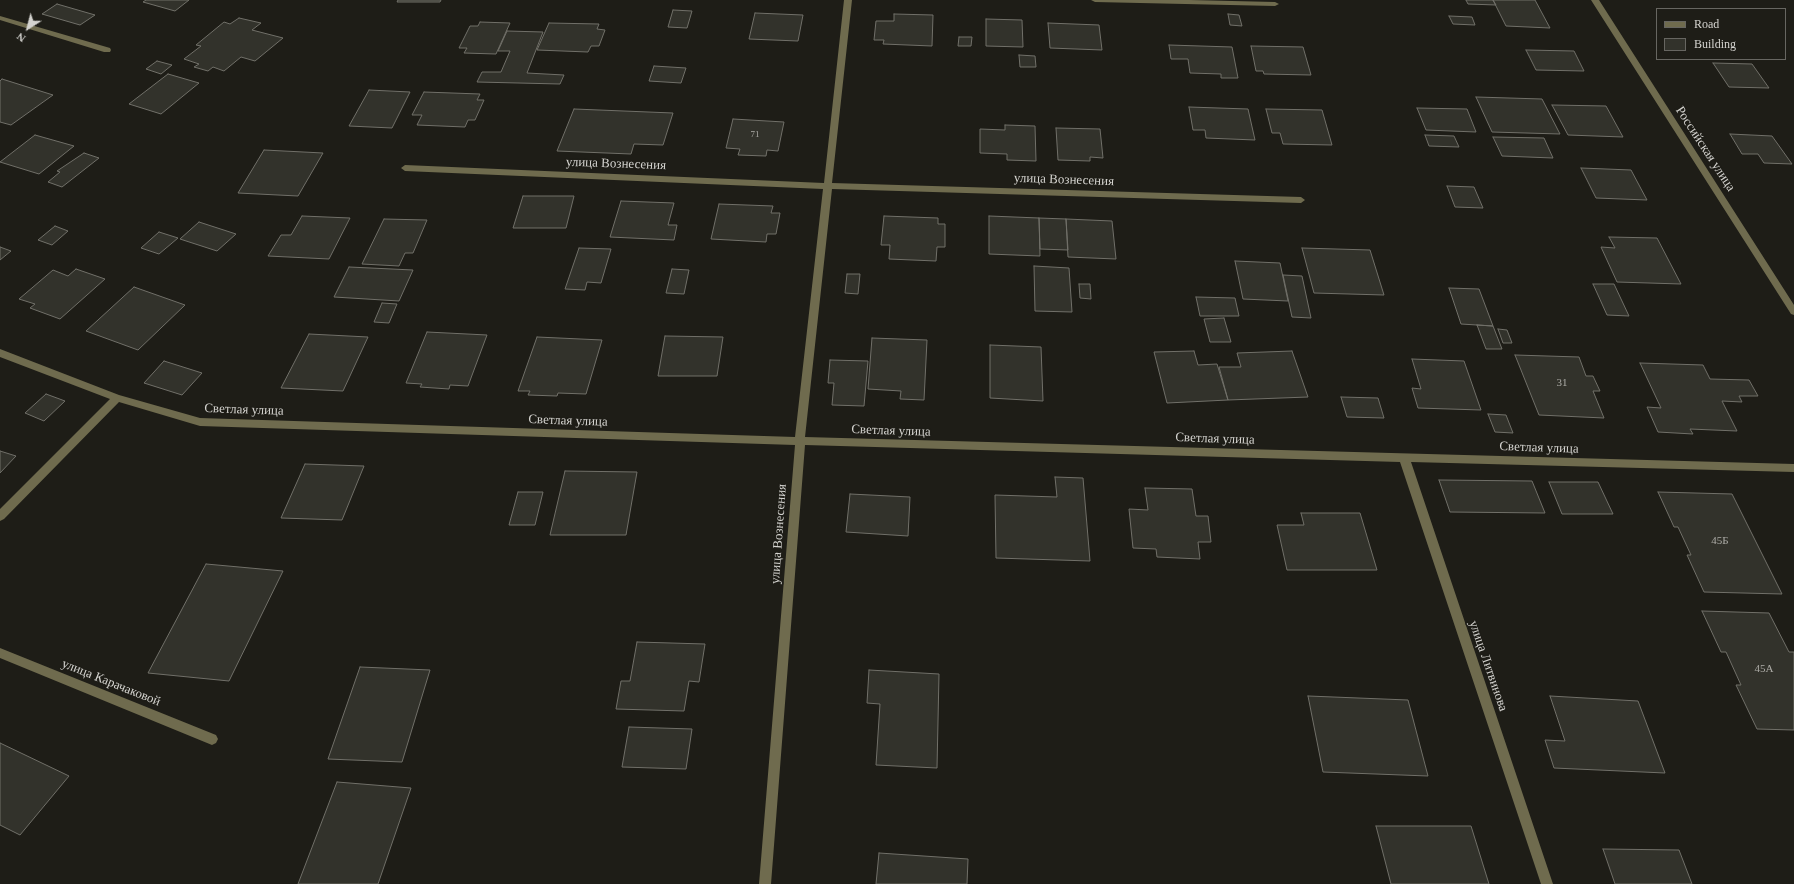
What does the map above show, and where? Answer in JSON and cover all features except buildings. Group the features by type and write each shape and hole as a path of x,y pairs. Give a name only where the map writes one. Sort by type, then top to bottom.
{"street":[{"name":"улица Вознесения","path":"765,884 800,441 848,0"},
{"path":"1095,0 1275,4"},
{"name":"Российская улица","path":"1595,0 1794,312"},
{"path":"0,18 107,50"},
{"name":"улица Вознесения","path":"404,168 827,186 1301,200"},
{"name":"Светлая улица","path":"0,353 117,398 200,422 800,441 1794,468"},
{"path":"0,516 117,398"},
{"name":"улица Литвинова","path":"1404,457 1547,884"},
{"name":"улица Карачаковой","path":"0,653 212,739"}]}
